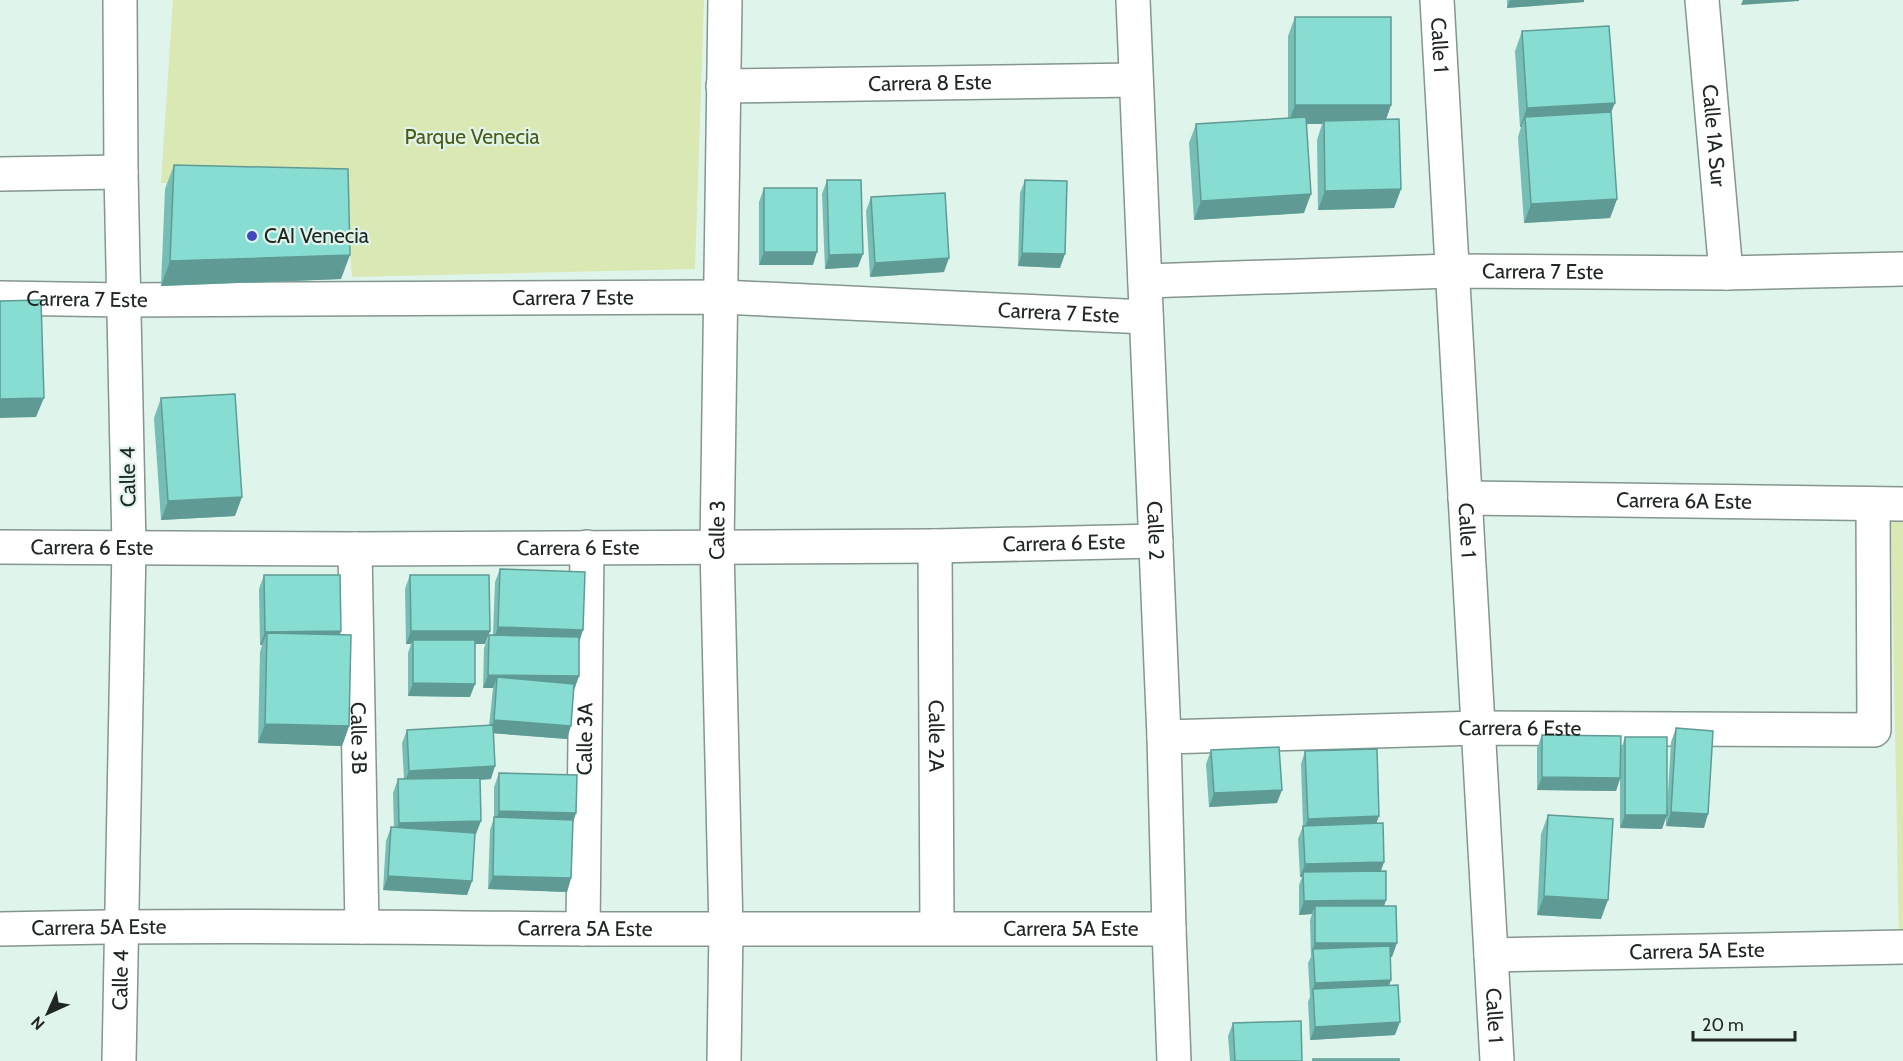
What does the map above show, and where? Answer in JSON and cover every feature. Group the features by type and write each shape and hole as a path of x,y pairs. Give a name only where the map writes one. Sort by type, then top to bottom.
{"street":[{"name":"Calle 4","path":"119,1061 129,547 120,172 120,0"},
{"name":"Calle 3","path":"724,1061 726,930 717,547 725,0"},
{"name":"Calle 2","path":"1133,0 1164,737 1168,929 1174,1061"},
{"name":"Calle 1","path":"1437,0 1497,1061"},
{"name":"Calle 1A Sur","path":"1702,0 1726,273"},
{"name":"Carrera 8 Este","path":"723,86 1136,81"},
{"path":"0,174 120,172"},
{"name":"Carrera 7 Este","path":"1145,281 1452,271 1726,273 1903,269"},
{"name":"Carrera 7 Este","path":"0,298 124,300 722,297 1146,316"},
{"name":"Carrera 6A Este","path":"1465,498 1888,504"},
{"name":"Carrera 6 Este","path":"1164,737 1478,728 1875,730 1888,504"},
{"name":"Carrera 6 Este","path":"0,547 355,549 935,546 1156,542"},
{"name":"Calle 2A","path":"935,546 937,928"},
{"name":"Calle 3A","path":"583,929 587,547"},
{"name":"Calle 3B","path":"355,549 363,927"},
{"name":"Carrera 5A Este","path":"0,929 121,926 726,930 1168,929"},
{"name":"Carrera 5A Este","path":"1491,954 1903,947"}],"green space":[{"name":"Parque Venecia","path":"173,0 704,0 695,269 352,277 345,188 161,183"},
{"path":"1891,515 1903,515 1903,938 1899,938"}],"building":[{"path":"1295,17 1391,17 1391,105 1295,105"},
{"path":"1609,26 1615,103 1527,108 1522,31"},
{"path":"1611,112 1617,199 1531,204 1525,117"},
{"path":"1306,117 1311,194 1201,201 1196,124"},
{"path":"1399,119 1401,189 1325,191 1324,121"},
{"name":"CAI Venecia","path":"174,165 348,169 350,255 170,261"},
{"path":"827,180 861,180 863,254 829,255"},
{"path":"1025,180 1067,181 1065,254 1022,253"},
{"path":"764,188 817,188 817,252 764,252"},
{"path":"945,193 949,258 875,263 871,197"},
{"path":"41,300 44,398 0,399 0,301"},
{"path":"235,394 242,497 168,501 161,398"},
{"path":"500,569 585,572 583,630 498,627"},
{"path":"264,575 340,575 341,631 265,632"},
{"path":"410,575 489,575 490,631 411,631"},
{"path":"267,633 351,635 349,726 265,724"},
{"path":"489,635 579,637 579,676 488,675"},
{"path":"413,640 475,640 475,684 413,683"},
{"path":"497,677 574,684 571,726 494,720"},
{"path":"493,725 495,766 409,771 407,730"},
{"path":"1676,728 1713,731 1708,814 1671,812"},
{"path":"1542,735 1621,736 1620,778 1542,777"},
{"path":"1625,737 1667,737 1667,815 1625,815"},
{"path":"1279,747 1282,790 1214,793 1211,750"},
{"path":"1377,749 1379,816 1308,819 1305,751"},
{"path":"499,773 577,775 576,813 499,811"},
{"path":"480,778 481,821 399,823 398,779"},
{"path":"1548,815 1613,819 1608,900 1544,896"},
{"path":"494,817 573,820 571,878 493,876"},
{"path":"1383,823 1384,862 1305,864 1303,826"},
{"path":"391,827 475,833 472,881 388,876"},
{"path":"1386,871 1386,900 1304,901 1303,872"},
{"path":"1315,906 1396,906 1397,943 1315,943"},
{"path":"1390,946 1391,980 1315,983 1313,949"},
{"path":"1398,985 1400,1022 1315,1027 1313,989"},
{"path":"1301,1021 1302,1061 1235,1061 1233,1023"},
{"path":"1313,1059 1399,1059 1399,1061 1313,1061"}],"place":[{"name":"CAI Venecia","path":"252,236"}]}
